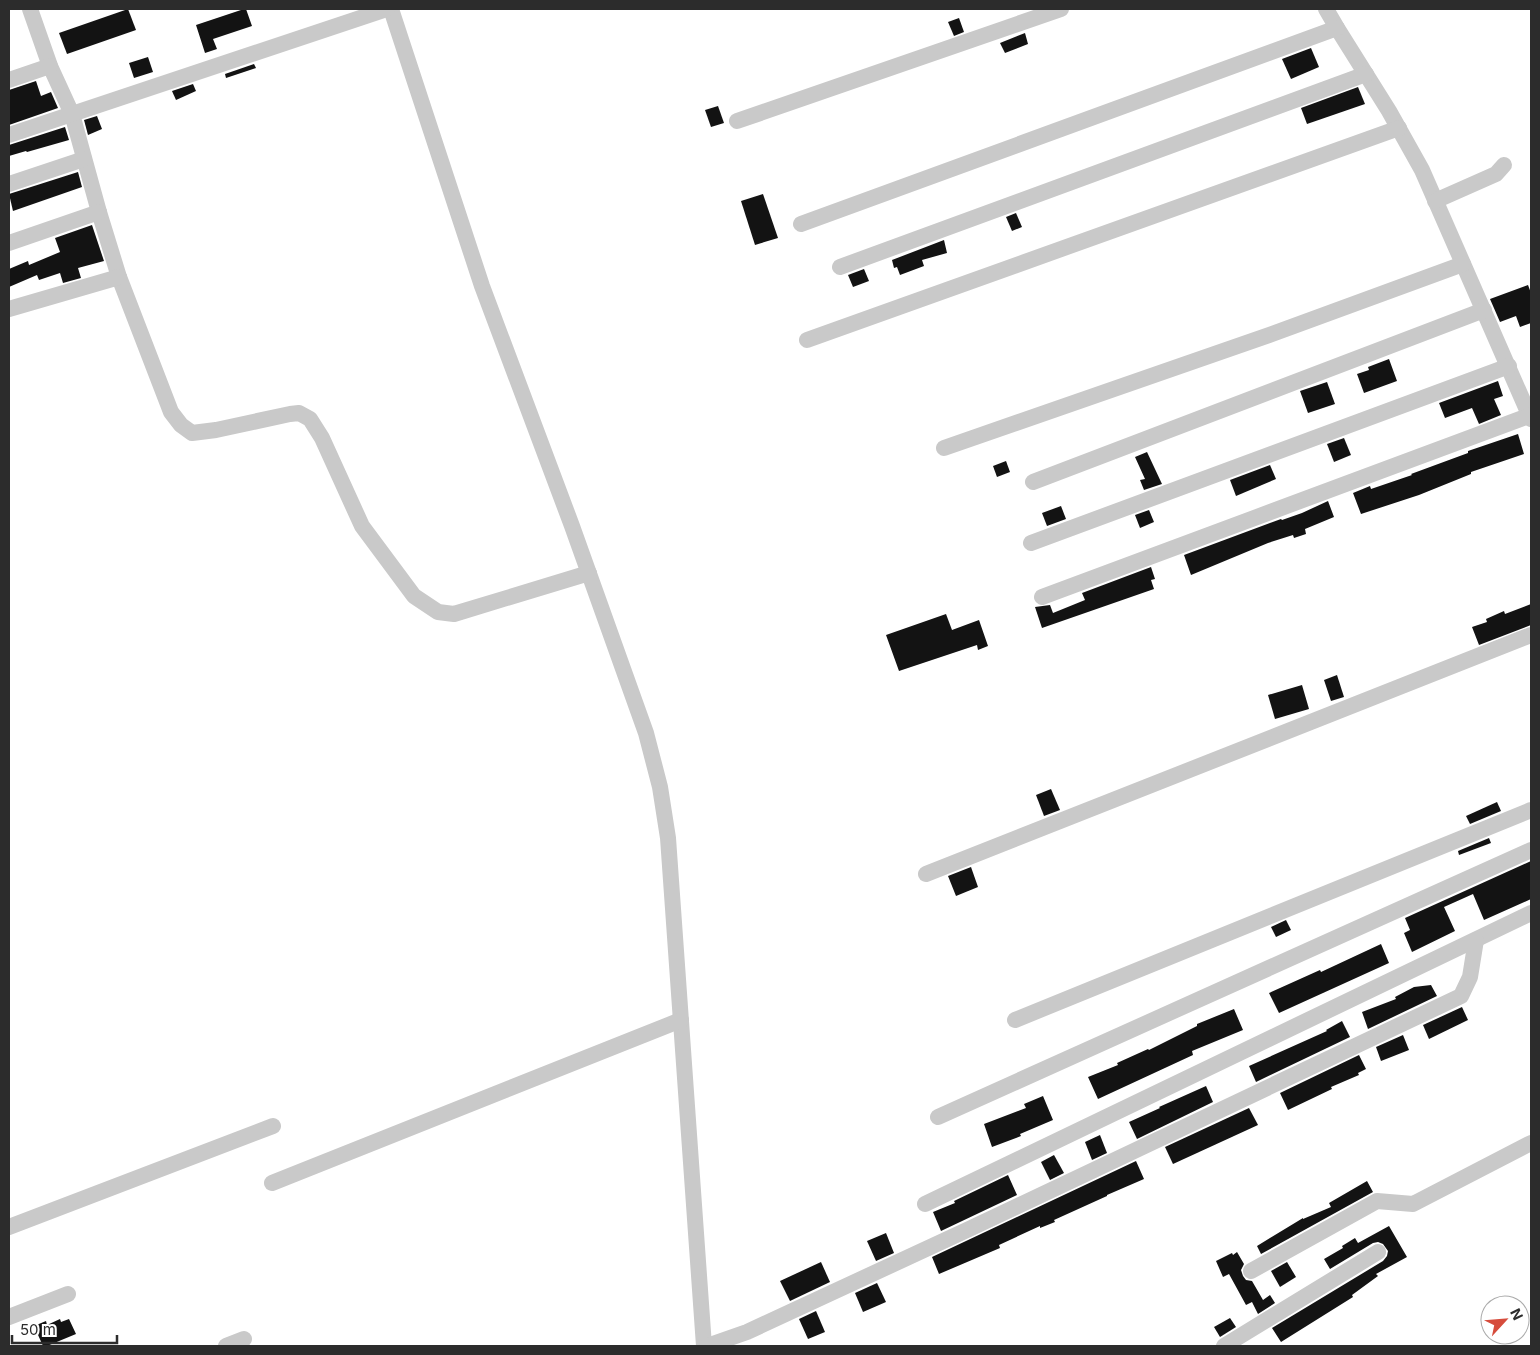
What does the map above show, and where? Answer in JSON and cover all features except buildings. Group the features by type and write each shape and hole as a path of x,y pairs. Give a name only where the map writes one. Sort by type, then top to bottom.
{"street":[{"path":"30,9 50,66 72,114 119,277 171,412 181,425 192,432 216,430 299,413 310,419 322,438 362,526 414,596 426,606 438,612 454,614 589,573"},
{"path":"9,135 387,9"},
{"path":"391,9 482,286 589,573 646,733 660,787 668,838 681,1020 709,1345 734,1337 967,1230 1461,996 1470,977 1476,940"},
{"path":"737,121 1061,9"},
{"path":"1042,597 1531,416 1422,170 1399,128 1326,9"},
{"path":"801,224 1337,28"},
{"path":"9,80 50,66"},
{"path":"840,267 1366,74"},
{"path":"807,340 1399,128"},
{"path":"9,184 84,159"},
{"path":"1435,201 1496,174 1504,164"},
{"path":"9,242 99,212"},
{"path":"944,448 1272,334 1463,264"},
{"path":"9,310 119,277"},
{"path":"1033,482 1484,310"},
{"path":"1031,543 1509,366"},
{"path":"926,874 1531,635"},
{"path":"1015,1020 1531,810"},
{"path":"938,1116 1531,850"},
{"path":"925,1204 1531,913"},
{"path":"272,1183 681,1020"},
{"path":"9,1227 273,1126"},
{"path":"1251,1271 1377,1201 1413,1204 1531,1143"},
{"path":"1224,1346 1378,1252"},
{"path":"9,1317 68,1294"},
{"path":"226,1346 244,1339"}]}
